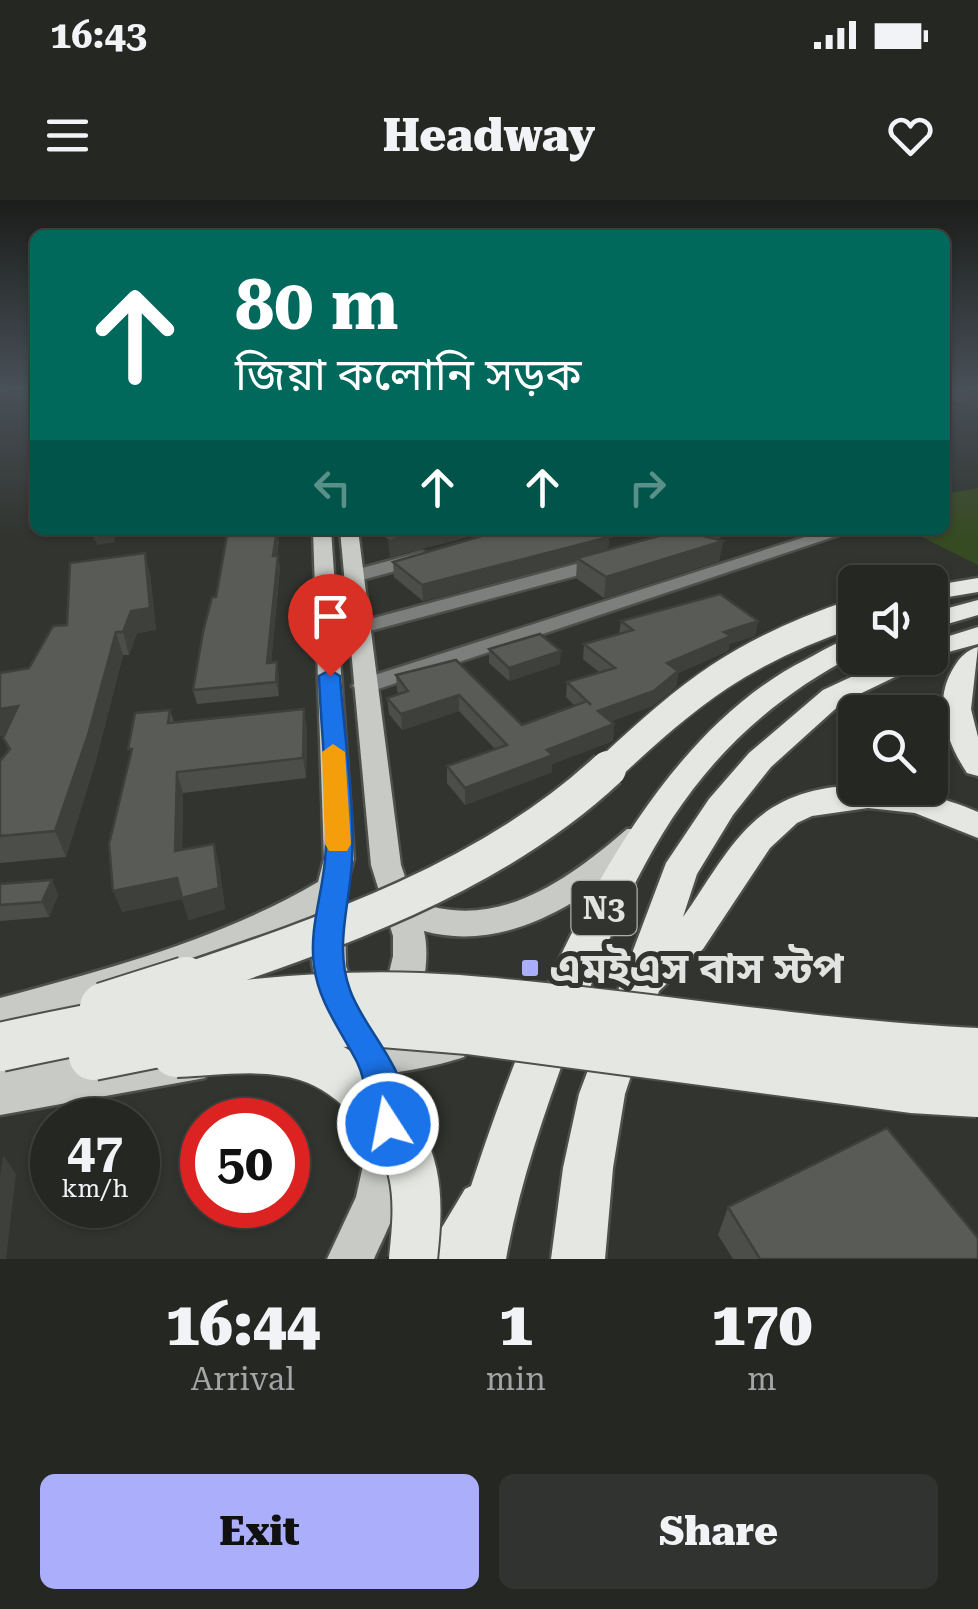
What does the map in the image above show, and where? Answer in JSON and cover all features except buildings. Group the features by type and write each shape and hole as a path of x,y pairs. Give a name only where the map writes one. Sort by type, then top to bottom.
{"highway":[{"path":"948,590 978,585"},
{"path":"948,616 978,608"},
{"path":"0,1038 229,966 440,879 547,819 584,793 668,712 708,680 784,639 838,619"},
{"path":"948,645 978,635"},
{"name":"N3","path":"479,1259 491,1194 552,1029 610,894 643,830 713,743 754,704 805,669 838,653"},
{"path":"978,655 958,686 960,728 978,766"},
{"name":"N3","path":"578,1259 588,1168 602,1094 679,872 760,760 833,696 877,675"},
{"path":"639,983 695,930 751,846 788,813 832,801 892,798 978,826"},
{"path":"0,1047 129,1019 216,1006 389,996 458,999 894,1048 978,1052"},
{"path":"93,1056 243,1026 371,1022 468,1030 912,1089 978,1093"},
{"path":"93,1056 265,1051 310,1058 354,1084 395,1127 407,1149 416,1177 419,1210 413,1259"},
{"path":"450,1259 491,1194"}],"main road":[{"path":"322,535 335,874 326,941 334,992 373,1057 387,1102 390,1146 379,1194 350,1259"},
{"path":"350,535 386,866 409,936 410,956 396,1017 373,1057"},
{"path":"398,907 418,919 452,928 494,923 542,904 586,880 643,830"},
{"path":"0,1012 204,950 290,914 335,874"},
{"path":"0,1097 112,1075 186,1066 373,1057 552,1029"},
{"path":"0,1072 93,1056"}],"street":[{"path":"362,627 708,535"},
{"path":"364,686 830,535"},
{"path":"354,576 442,553"}],"green space":[{"path":"978,488 978,565 918,535 950,535 950,493"}],"slow traffic":[{"path":"333,752 338,844"}],"place":[{"name":"এমইএস বাস স্টপ","path":"530,968"}],"route":[{"path":"330,676 339,859 326,941 329,966 334,992 373,1057 387,1102 388,1124"}]}
